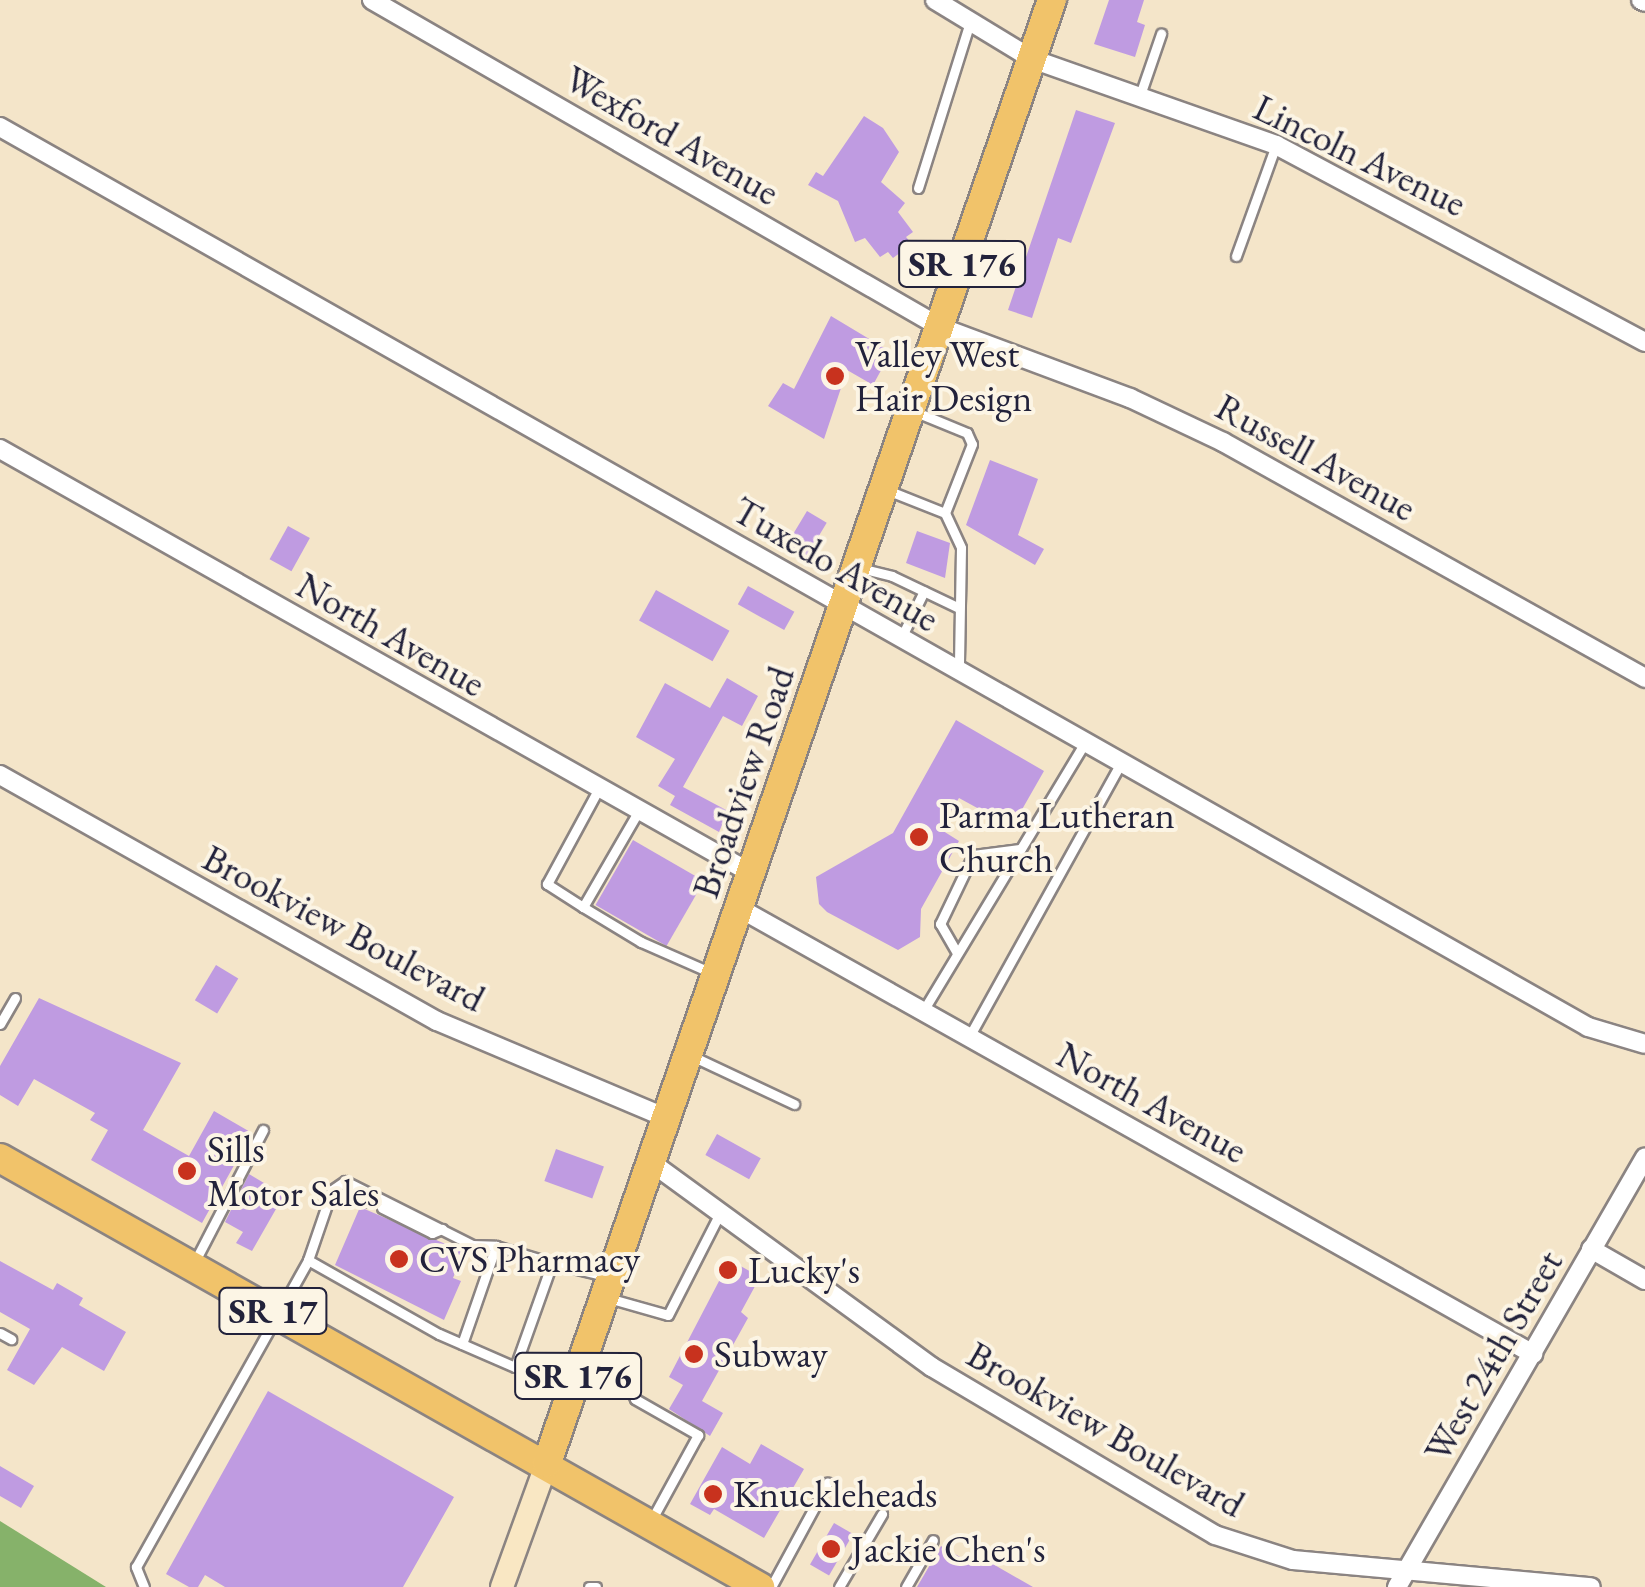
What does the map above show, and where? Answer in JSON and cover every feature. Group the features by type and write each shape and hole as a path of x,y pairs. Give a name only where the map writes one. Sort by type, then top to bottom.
{"main road":[{"name":"Broadview Road","path":"502,1587 609,1288 1052,0"},
{"name":"SR 17","path":"5,1165 279,1314 760,1587"}],"street":[{"name":"Wexford Avenue","path":"372,0 940,327"},
{"name":"Lincoln Avenue","path":"935,0 1032,59 1276,145 1645,342"},
{"name":"Tuxedo Avenue","path":"0,127 1588,1026 1645,1044"},
{"name":"Russell Avenue","path":"940,327 1130,398 1223,442 1645,678"},
{"name":"North Avenue","path":"0,448 598,790 751,873"},
{"name":"Brookview Boulevard","path":"0,775 437,1020 667,1118"},
{"name":"North Avenue","path":"739,908 1533,1354"},
{"name":"West 24th Street","path":"1401,1580 1645,1158"},
{"name":"Brookview Boulevard","path":"652,1163 932,1367 1215,1535 1293,1560 1401,1580 1590,1587"},
{"path":"1591,1250 1645,1280"}],"lane":[{"path":"918,188 970,22"},
{"path":"1140,96 1161,34"},
{"path":"1236,256 1276,145"},
{"path":"911,410 948,422 972,444 945,512"},
{"path":"884,488 945,512 961,548 959,671"},
{"path":"856,568 959,608"},
{"path":"900,638 924,592"},
{"path":"923,1011 1086,742"},
{"path":"968,1037 1122,763"},
{"path":"598,790 547,884 641,942 716,975"},
{"path":"584,907 638,812"},
{"path":"957,953 940,924 973,855 1020,849"},
{"path":"0,1024 15,998"},
{"path":"689,1055 794,1104"},
{"path":"192,1266 263,1130"},
{"path":"346,1181 472,1245 496,1246 552,1263 668,1315 720,1213"},
{"path":"346,1181 349,1193 368,1202"},
{"path":"144,1587 136,1567 308,1260 332,1190 346,1181"},
{"path":"382,1208 432,1234 442,1229"},
{"path":"462,1344 496,1246"},
{"path":"308,1260 462,1344 515,1367 552,1263"},
{"path":"0,1334 11,1339"},
{"path":"582,1365 626,1381 635,1399 698,1435 650,1523"},
{"path":"771,1587 828,1482"},
{"path":"840,1587 882,1514"},
{"path":"906,1587 933,1540"}],"green space":[{"path":"0,1521 106,1587 0,1587"}],"building":[{"path":"1109,0 1144,0 1137,22 1145,25 1135,57 1094,44"},
{"path":"1076,110 1115,123 1071,243 1058,238 1032,318 1008,310"},
{"path":"864,116 883,128 899,152 881,182 905,203 898,212 913,232 906,237 912,244 893,258 888,252 880,257 865,238 855,242 838,201 808,185 816,172 823,176"},
{"path":"831,316 891,352 873,385 847,370 824,439 768,406 783,383 794,389"},
{"path":"990,460 1038,479 1018,535 1044,549 1035,565 966,525"},
{"path":"807,511 827,523 805,560 785,548"},
{"path":"288,526 310,538 291,571 270,559"},
{"path":"917,531 950,543 945,578 906,563"},
{"path":"748,586 794,612 784,630 738,604"},
{"path":"656,590 729,631 712,661 639,621"},
{"path":"727,678 758,696 742,726 723,716 683,787 728,811 719,832 670,805 675,796 658,786 675,759 636,737 665,683 710,708"},
{"name":"Parma Lutheran Church","path":"956,720 1044,771 1012,827 959,798 940,829 959,841 921,909 920,937 898,950 827,912 819,904 816,877 893,833"},
{"path":"633,840 704,881 667,946 596,905"},
{"path":"216,965 238,978 217,1014 195,1000"},
{"path":"39,998 181,1063 143,1130 189,1156 214,1111 252,1133 202,1223 91,1160 108,1130 90,1120 95,1113 34,1079 18,1106 0,1095 0,1066"},
{"path":"717,1134 761,1158 749,1179 705,1155"},
{"path":"556,1149 604,1166 592,1198 544,1181"},
{"path":"249,1174 284,1195 252,1251 236,1243 243,1232 225,1222"},
{"name":"CVS Pharmacy","path":"360,1207 464,1252 453,1278 461,1281 444,1320 335,1265"},
{"path":"730,1260 760,1277 741,1312 748,1318 702,1401 723,1413 710,1436 669,1409 683,1385 669,1377"},
{"path":"0,1261 53,1290 57,1283 83,1298 79,1305 126,1332 104,1371 62,1347 34,1385 7,1370 30,1329 0,1312"},
{"path":"268,1391 454,1497 403,1587 225,1587 205,1575 198,1587 189,1587 166,1574"},
{"path":"761,1444 804,1469 764,1538 714,1509 710,1515 690,1504 722,1447 750,1464"},
{"path":"0,1466 34,1486 21,1508 0,1496"},
{"name":"Jackie Chen's","path":"834,1523 853,1534 829,1576 810,1565"},
{"path":"941,1546 967,1561 972,1552 1033,1587 917,1587"}],"place":[{"name":"Valley West Hair Design","path":"835,376"},
{"name":"Parma Lutheran Church","path":"919,837"},
{"name":"Sills Motor Sales","path":"187,1171"},
{"name":"CVS Pharmacy","path":"399,1259"},
{"name":"Lucky's","path":"728,1270"},
{"name":"Subway","path":"694,1354"},
{"name":"Knuckleheads","path":"713,1494"},
{"name":"Jackie Chen's","path":"831,1549"}]}
